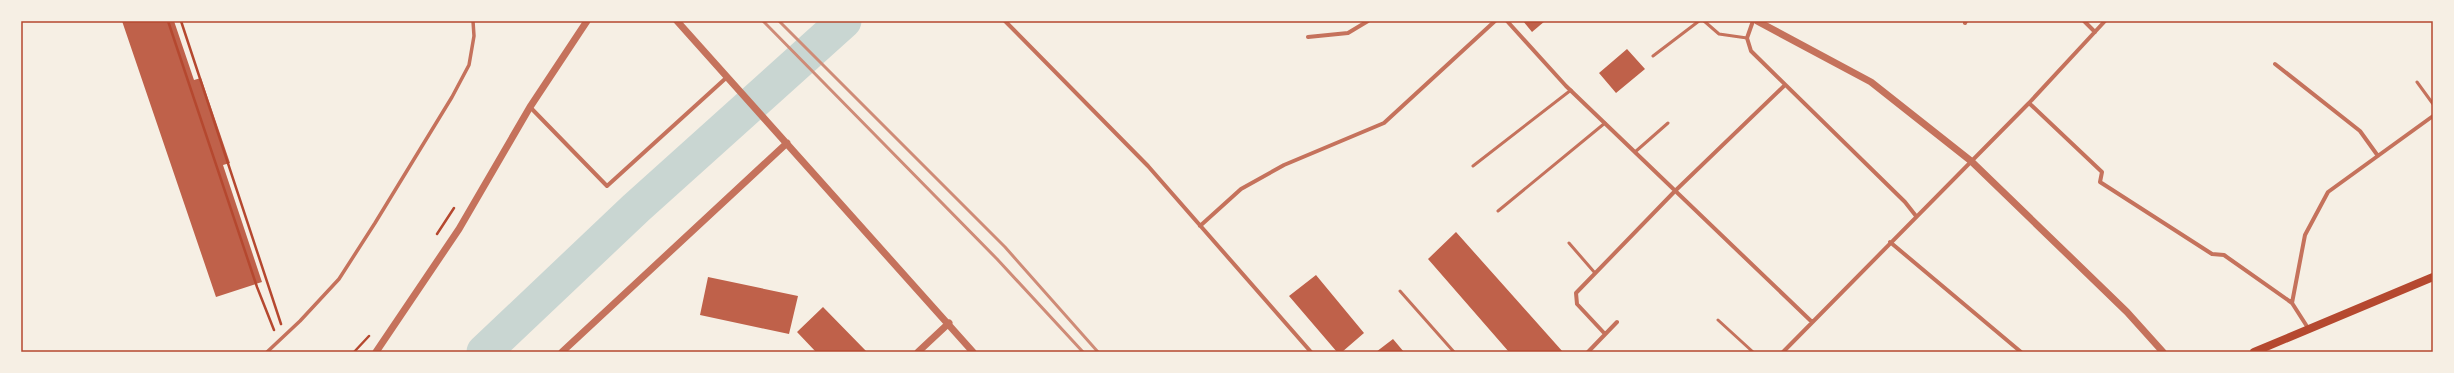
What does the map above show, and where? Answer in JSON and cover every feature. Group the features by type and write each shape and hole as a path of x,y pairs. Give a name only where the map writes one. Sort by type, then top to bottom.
{"main road":[{"path":"2254,352 2308,328 2433,277"}],"street":[{"path":"267,352 339,279 452,97 469,64 474,36 473,21"},
{"path":"376,352 458,229 530,107 587,21"},
{"path":"677,21 726,78 787,143 949,323 973,352"},
{"path":"1006,21 1148,166 1311,352"},
{"path":"1308,37 1348,33 1368,21"},
{"path":"1200,226 1241,189 1284,165 1384,123 1495,21"},
{"path":"1507,21 1571,90 1812,322"},
{"path":"1753,21 1747,38 1752,51 1905,202 1916,216"},
{"path":"1757,21 1870,82 1971,161 2126,312 2164,352"},
{"path":"2084,21 2095,32"},
{"path":"1783,352 2029,103 2105,21"},
{"path":"2275,64 2360,131 2378,156"},
{"path":"530,107 607,186 726,78"},
{"path":"1605,334 1577,304 1575,297 1576,293 1675,191 1786,84"},
{"path":"2029,103 2102,172 2100,182 2212,254 2224,255 2292,303 2308,328"},
{"path":"2292,303 2305,235 2328,192 2433,116"},
{"path":"562,352 787,143"},
{"path":"1890,242 2021,352"},
{"path":"1588,352 1617,322"},
{"path":"918,352 949,323"}],"lane":[{"path":"1653,56 1699,21"},
{"path":"1704,21 1719,34 1747,38"},
{"path":"2417,82 2433,104"},
{"path":"1472,166 1571,90"},
{"path":"1498,211 1605,123"},
{"path":"1635,152 1668,123"},
{"path":"1569,242 1595,273"},
{"path":"1400,291 1454,352"},
{"path":"1718,320 1753,352"}],"path":[{"path":"168,21 257,287 278,342"},
{"path":"181,21 285,335"}],"building":[{"path":"122,21 174,21 194,80 201,78 230,163 223,165 262,282 216,297"},
{"path":"1523,21 1545,21 1532,32"},
{"path":"1627,49 1645,69 1616,93 1599,73"},
{"path":"1456,232 1563,352 1509,352 1428,259"},
{"path":"1316,275 1364,333 1342,352 1337,352 1289,296"},
{"path":"708,277 798,296 789,334 700,315"},
{"path":"823,307 867,352 816,352 797,332"},
{"path":"1393,339 1404,352 1376,352"}],"waterway":[{"path":"484,352 636,208 844,21"}],"railway":[{"path":"763,21 997,259 1083,352"},
{"path":"779,21 1005,247 1098,352"}]}
